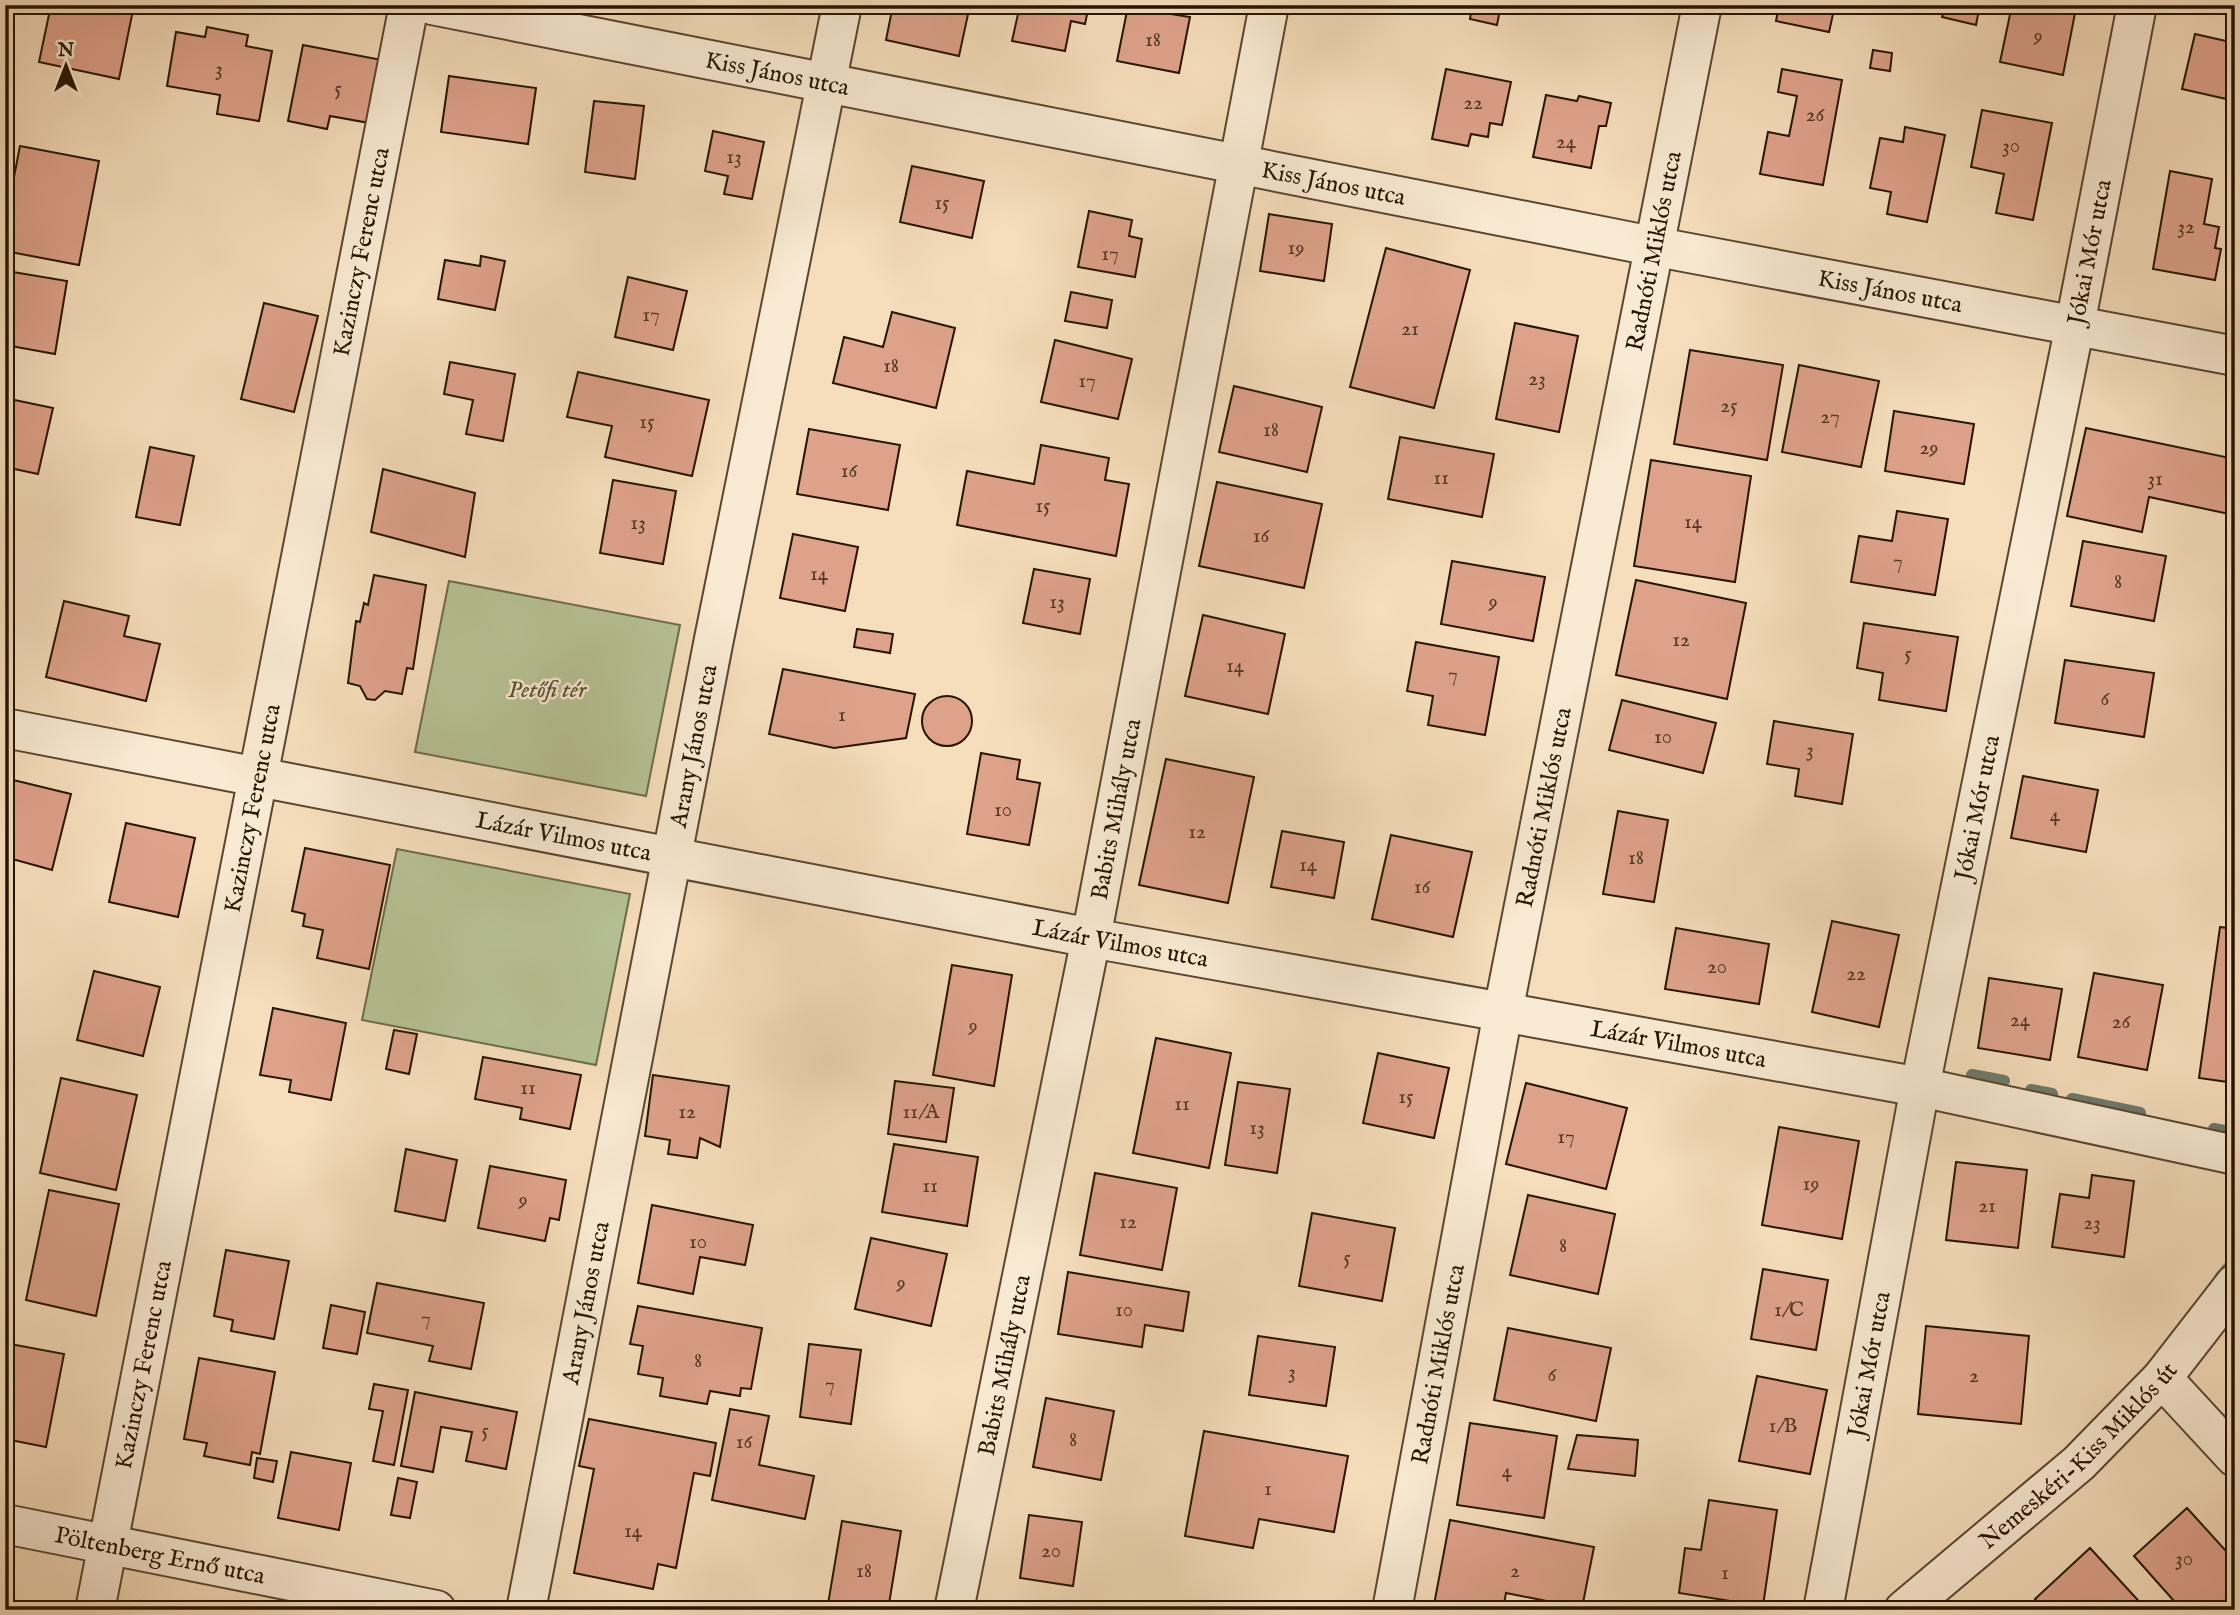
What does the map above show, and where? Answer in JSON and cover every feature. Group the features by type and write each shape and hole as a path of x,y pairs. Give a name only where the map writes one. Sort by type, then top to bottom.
{"street":[{"name":"Kazinczy Ferenc utca","path":"95,1610 409,5"},
{"name":"Kiss János utca","path":"432,5 1652,246 2235,356"},
{"name":"Arany János utca","path":"526,1610 842,5"},
{"name":"Babits Mihály utca","path":"954,1610 1091,938 1269,5"},
{"name":"Radnóti Miklós utca","path":"1392,1610 1503,1013 1652,246 1702,5"},
{"name":"Jókai Mór utca","path":"1823,1610 1920,1087 2075,325 2137,5"},
{"name":"Lázár Vilmos utca","path":"5,728 257,779 673,855 1091,938 1920,1087 2235,1155"},
{"name":"Nemeskéri-Kiss Miklós út","path":"1904,1610 2079,1463 2162,1378 2235,1284"},
{"path":"2162,1378 2235,1457"},
{"name":"Pöltenberg Ernő utca","path":"5,1524 436,1610"}],"green space":[{"name":"Petőfi tér","path":"449,581 680,625 646,796 415,752"},
{"path":"397,849 630,894 596,1065 362,1020"}],"building":[{"path":"51,5 134,5 119,79 39,62"},
{"path":"751,5 773,5 772,12 751,8"},
{"path":"893,5 970,5 959,56 886,40"},
{"path":"1020,5 1089,5 1085,24 1071,21 1065,51 1012,41"},
{"path":"1138,5 1159,5 1158,12 1190,17 1179,73 1117,61 1128,6 1138,8"},
{"path":"1472,5 1501,5 1497,25 1470,19"},
{"path":"1779,5 1835,5 1829,32 1776,21"},
{"path":"1945,5 1980,5 1976,25 1942,17"},
{"path":"2012,5 2076,8 2063,75 2000,62"},
{"path":"207,27 248,35 246,46 272,51 259,121 217,114 220,95 167,86 176,32 205,37"},
{"path":"2195,34 2235,43 2235,101 2182,89"},
{"path":"303,45 387,61 375,124 330,116 327,129 288,121"},
{"path":"1873,50 1892,53 1890,71 1870,68"},
{"path":"1446,69 1511,82 1502,125 1490,123 1488,137 1471,134 1468,146 1432,139"},
{"path":"1782,69 1842,80 1823,185 1760,174 1768,132 1789,136 1797,96 1778,92"},
{"path":"449,76 536,88 528,144 441,132"},
{"path":"1546,95 1577,101 1579,96 1611,103 1606,126 1599,126 1591,168 1533,157"},
{"path":"594,101 644,106 635,179 585,172"},
{"path":"1982,110 2052,123 2033,220 1996,213 2004,174 1971,167"},
{"path":"1905,127 1945,135 1927,222 1887,214 1891,192 1870,188 1880,138 1903,142"},
{"path":"713,131 764,142 752,199 724,194 728,176 705,171"},
{"path":"20,146 99,161 79,265 5,251 5,223"},
{"path":"912,166 984,181 972,238 900,222"},
{"path":"2170,171 2212,179 2204,224 2219,227 2215,248 2221,249 2215,280 2153,269"},
{"path":"1089,211 1132,220 1129,236 1142,239 1135,277 1078,267"},
{"path":"1269,214 1332,224 1324,281 1260,271"},
{"path":"1386,248 1470,270 1434,408 1350,387"},
{"path":"481,256 505,261 495,310 438,299 445,260 480,266"},
{"path":"7,271 67,281 55,354 5,345"},
{"path":"628,277 687,291 673,350 615,337"},
{"path":"1071,292 1112,300 1107,328 1065,321"},
{"path":"264,303 318,316 294,412 241,399"},
{"path":"892,312 955,328 936,408 833,383 844,337 883,347"},
{"path":"1515,323 1578,336 1559,432 1496,419"},
{"path":"1055,340 1132,359 1118,419 1041,402"},
{"path":"1690,350 1783,365 1767,460 1674,444"},
{"path":"450,362 515,374 503,441 466,434 473,400 444,394"},
{"path":"1799,365 1879,381 1861,467 1782,452"},
{"path":"578,372 709,400 692,476 605,457 612,426 567,417"},
{"path":"1234,386 1322,407 1307,472 1219,452"},
{"path":"5,398 53,408 38,474 5,467"},
{"path":"1894,411 1974,424 1964,484 1885,471"},
{"path":"2086,428 2235,459 2234,515 2149,497 2142,532 2067,516"},
{"path":"809,429 900,445 888,510 797,494"},
{"path":"1400,437 1494,454 1482,517 1388,499"},
{"path":"1041,445 1109,458 1105,480 1129,484 1116,556 957,525 967,471 1034,484"},
{"path":"150,447 194,456 180,525 136,517"},
{"path":"1651,460 1751,476 1735,582 1634,566"},
{"path":"383,469 475,493 465,557 371,532"},
{"path":"613,480 676,491 663,564 600,553"},
{"path":"1217,482 1322,504 1304,588 1199,566"},
{"path":"1897,511 1948,519 1935,595 1851,582 1859,536 1892,541"},
{"path":"793,534 858,547 845,611 780,598"},
{"path":"2083,541 2166,556 2154,621 2071,606"},
{"path":"1452,561 1545,577 1533,641 1441,624"},
{"path":"1034,569 1090,579 1080,634 1023,623"},
{"path":"374,575 426,585 413,669 407,668 402,694 385,691 375,700 367,699 360,686 348,683 356,621 360,622 364,603 368,605"},
{"path":"1636,580 1746,603 1727,699 1616,675"},
{"path":"64,601 129,616 124,636 160,644 146,701 46,677"},
{"path":"1203,615 1285,634 1268,714 1185,696"},
{"path":"1864,623 1958,637 1946,711 1879,700 1883,673 1857,668"},
{"path":"857,629 893,634 890,653 854,647"},
{"path":"1416,642 1499,657 1485,735 1428,725 1433,696 1407,691"},
{"path":"2065,660 2154,673 2144,737 2055,723"},
{"path":"783,669 915,694 906,738 834,748 769,734"},
{"path":"947,696 965,703 972,721 965,739 947,746 929,739 922,721 929,703"},
{"path":"1622,700 1716,723 1703,773 1609,750"},
{"path":"1774,721 1853,734 1842,804 1795,796 1799,769 1767,764"},
{"path":"981,753 1020,760 1017,779 1040,783 1029,845 967,834"},
{"path":"1166,759 1254,777 1228,903 1139,885"},
{"path":"2023,776 2098,790 2086,852 2011,838"},
{"path":"5,778 71,794 52,870 5,857"},
{"path":"1618,811 1668,820 1654,902 1603,894"},
{"path":"126,823 195,838 178,917 109,902"},
{"path":"1282,831 1344,842 1334,898 1271,887"},
{"path":"1391,835 1472,852 1453,937 1372,919"},
{"path":"305,848 390,865 369,969 317,958 323,930 303,926 305,914 292,911"},
{"path":"1832,921 1899,935 1879,1027 1812,1012"},
{"path":"2220,927 2235,929 2235,1083 2199,1078"},
{"path":"1676,928 1769,944 1759,1004 1665,989"},
{"path":"952,965 1012,975 994,1086 933,1075"},
{"path":"94,971 160,987 143,1056 77,1040"},
{"path":"2094,973 2163,985 2147,1070 2078,1057"},
{"path":"1989,978 2062,989 2050,1060 1978,1048"},
{"path":"273,1008 346,1023 331,1100 289,1092 291,1080 260,1075"},
{"path":"394,1030 417,1034 409,1074 386,1069"},
{"path":"1156,1038 1231,1053 1209,1168 1133,1153"},
{"path":"1378,1053 1449,1068 1434,1138 1363,1123"},
{"path":"483,1057 581,1075 570,1129 520,1119 522,1108 475,1099"},
{"path":"653,1075 729,1086 720,1147 700,1138 697,1158 668,1154 670,1140 645,1136"},
{"path":"61,1078 137,1095 116,1190 40,1173"},
{"path":"895,1081 954,1088 946,1142 888,1134"},
{"path":"1238,1082 1290,1089 1277,1173 1225,1165"},
{"path":"1526,1083 1627,1108 1606,1189 1506,1164"},
{"path":"1779,1127 1859,1141 1842,1239 1762,1225"},
{"path":"894,1144 978,1157 967,1226 882,1212"},
{"path":"406,1149 457,1160 445,1221 395,1211"},
{"path":"1956,1162 2027,1170 2018,1248 1946,1240"},
{"path":"490,1166 566,1180 559,1220 550,1218 545,1241 478,1228"},
{"path":"1095,1173 1177,1188 1162,1270 1080,1255"},
{"path":"2092,1175 2134,1181 2124,1257 2052,1247 2060,1194 2089,1198"},
{"path":"49,1190 119,1204 96,1316 26,1300"},
{"path":"1528,1195 1615,1214 1598,1294 1510,1275"},
{"path":"652,1205 753,1225 745,1265 700,1257 693,1294 638,1283"},
{"path":"1312,1213 1395,1228 1382,1301 1299,1286"},
{"path":"871,1238 947,1254 931,1326 855,1309"},
{"path":"226,1250 289,1261 274,1339 231,1331 233,1320 214,1316"},
{"path":"1763,1269 1828,1280 1816,1350 1751,1339"},
{"path":"1068,1272 1189,1292 1183,1331 1145,1325 1142,1347 1058,1334"},
{"path":"377,1283 484,1303 471,1369 429,1361 433,1346 367,1333"},
{"path":"331,1305 365,1312 357,1354 323,1348"},
{"path":"638,1306 762,1328 751,1389 741,1388 740,1396 710,1391 707,1404 660,1396 663,1378 638,1374 643,1346 630,1344"},
{"path":"1926,1326 2029,1336 2021,1424 1918,1414"},
{"path":"1508,1328 1611,1348 1596,1421 1494,1400"},
{"path":"1258,1336 1335,1347 1326,1406 1249,1395"},
{"path":"5,1343 64,1354 46,1447 5,1439"},
{"path":"809,1344 861,1350 851,1424 800,1417"},
{"path":"199,1358 275,1372 260,1454 252,1452 250,1465 204,1456 207,1443 184,1439"},
{"path":"1757,1376 1827,1390 1810,1474 1739,1461"},
{"path":"374,1384 408,1390 394,1465 373,1461 383,1411 369,1409"},
{"path":"415,1392 517,1412 506,1469 466,1461 472,1432 441,1427 433,1472 401,1466"},
{"path":"1046,1398 1114,1411 1101,1480 1033,1467"},
{"path":"730,1409 769,1416 759,1465 814,1476 805,1519 712,1500"},
{"path":"589,1419 716,1443 710,1476 694,1473 676,1568 658,1564 653,1589 574,1573 594,1469 579,1466"},
{"path":"1470,1423 1557,1436 1544,1518 1457,1505"},
{"path":"1204,1431 1348,1456 1334,1532 1259,1519 1253,1548 1185,1536"},
{"path":"1577,1435 1638,1440 1635,1476 1568,1469"},
{"path":"291,1452 351,1463 339,1530 278,1518"},
{"path":"257,1458 277,1461 273,1482 254,1478"},
{"path":"398,1478 417,1482 410,1518 391,1515"},
{"path":"1709,1500 1777,1510 1763,1606 1679,1593 1685,1548 1701,1550"},
{"path":"2187,1508 2235,1561 2235,1610 2182,1610 2134,1556"},
{"path":"1029,1515 1082,1522 1073,1586 1020,1578"},
{"path":"1450,1520 1594,1547 1582,1608 1506,1593 1503,1610 1433,1610"},
{"path":"842,1521 901,1531 888,1610 827,1610"},
{"path":"2090,1548 2147,1610 2045,1610 2035,1599"},
{"path":"140,1601 188,1610 138,1610"},
{"path":"5,1602 38,1608 38,1610 5,1610"}],"waterway":[{"path":"1972,1075 2004,1081"},
{"path":"2031,1090 2052,1094"},
{"path":"2072,1099 2140,1113"},
{"path":"2214,1129 2235,1133"},
{"path":"2220,1278 2235,1260"}]}
